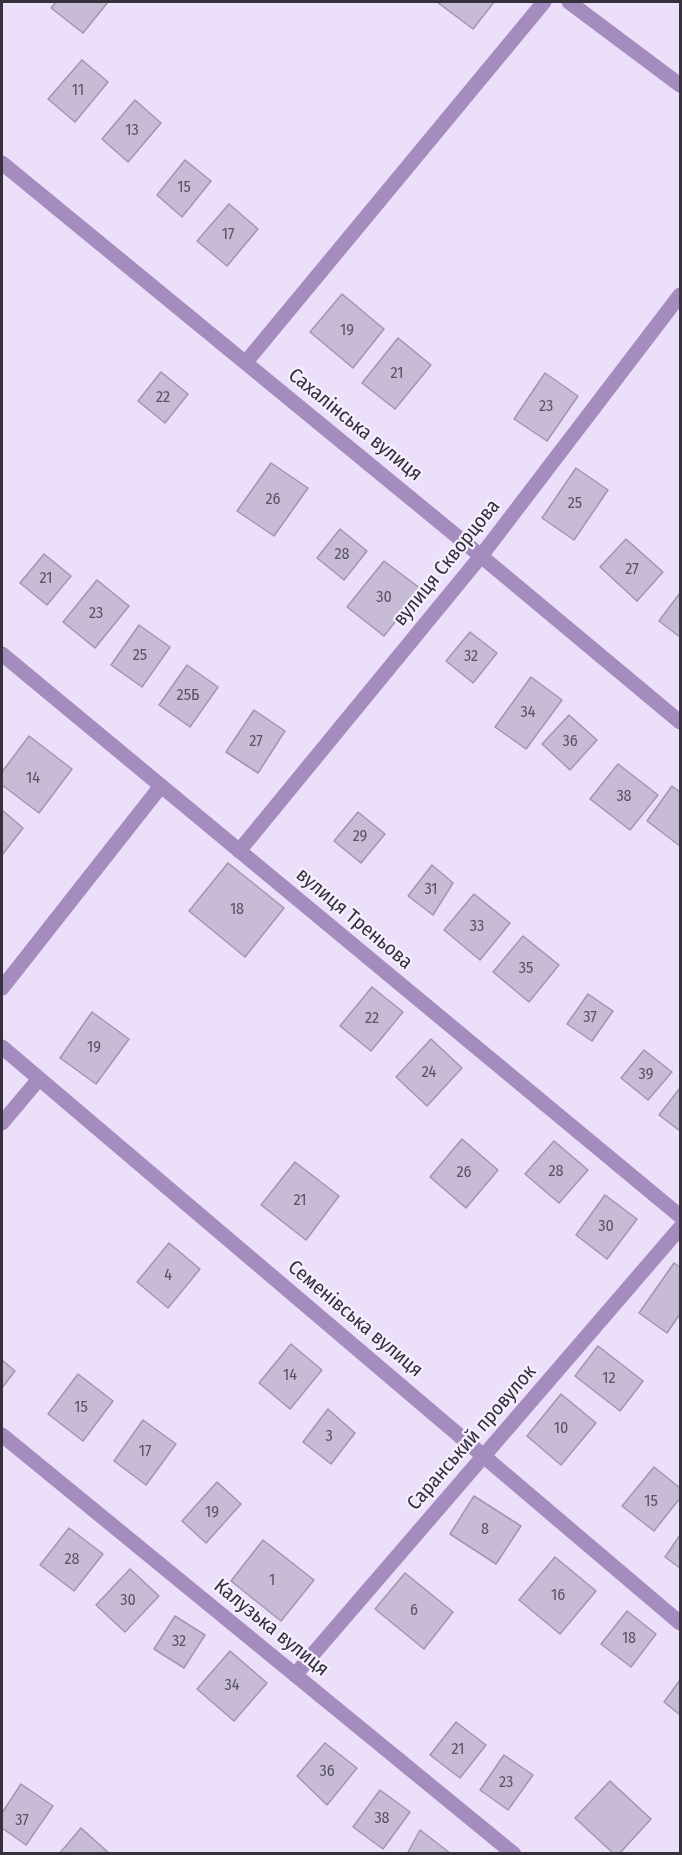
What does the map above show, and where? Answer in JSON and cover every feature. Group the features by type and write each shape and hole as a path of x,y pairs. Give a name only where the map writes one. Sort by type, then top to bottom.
{"street":[{"path":"246,362 544,2"},
{"path":"569,2 681,85"},
{"name":"Сахалінська вулиця","path":"2,163 681,722"},
{"name":"вулиця Скворцова","path":"239,851 482,556 681,294"},
{"name":"вулиця Треньова","path":"2,654 681,1216"},
{"path":"2,988 161,786"},
{"name":"Семенівська вулиця","path":"2,1047 681,1623"},
{"path":"2,1123 39,1079"},
{"name":"Саранський провулок","path":"295,1675 681,1228"},
{"name":"Калузька вулиця","path":"2,1435 514,1854"}],"building":[{"path":"56,2 108,2 83,33 51,8"},
{"path":"437,2 494,2 473,29"},
{"path":"82,60 108,82 75,122 48,99"},
{"path":"135,100 161,123 128,162 102,139"},
{"path":"185,160 211,181 182,217 157,195"},
{"path":"229,204 258,229 227,266 197,241"},
{"path":"342,294 384,329 353,368 310,332"},
{"path":"398,338 431,365 395,409 362,383"},
{"path":"161,372 188,394 165,423 138,401"},
{"path":"545,373 578,396 547,441 514,419"},
{"path":"271,463 308,488 274,536 237,511"},
{"path":"576,468 608,490 574,540 542,518"},
{"path":"340,529 367,551 344,580 317,558"},
{"path":"626,539 663,572 637,601 600,567"},
{"path":"44,554 71,576 47,605 20,583"},
{"path":"384,561 421,589 384,636 347,607"},
{"path":"97,580 129,606 95,648 63,622"},
{"path":"680,593 680,637 659,621"},
{"path":"139,625 170,647 142,687 111,665"},
{"path":"470,632 497,653 473,683 446,661"},
{"path":"187,665 218,687 190,727 159,705"},
{"path":"531,677 562,700 526,749 495,727"},
{"path":"254,710 285,731 258,773 226,752"},
{"path":"569,715 597,740 570,770 542,744"},
{"path":"29,736 72,769 39,813 2,785 2,772"},
{"path":"618,764 658,795 630,830 590,799"},
{"path":"672,786 680,792 680,846 647,821"},
{"path":"2,810 23,828 2,855"},
{"path":"358,812 385,834 361,863 334,841"},
{"path":"228,863 284,908 245,957 189,911"},
{"path":"432,865 453,883 433,915 408,896"},
{"path":"474,894 510,923 480,960 444,930"},
{"path":"523,936 559,965 529,1002 493,972"},
{"path":"372,987 403,1012 371,1051 340,1026"},
{"path":"588,994 613,1011 592,1041 567,1024"},
{"path":"92,1012 129,1039 96,1084 60,1058"},
{"path":"431,1039 462,1068 427,1106 396,1077"},
{"path":"644,1050 672,1072 648,1100 621,1078"},
{"path":"680,1088 680,1131 659,1115"},
{"path":"462,1139 498,1170 466,1208 430,1177"},
{"path":"554,1141 588,1170 559,1203 525,1174"},
{"path":"295,1162 339,1196 306,1240 261,1205"},
{"path":"605,1195 637,1219 607,1259 576,1235"},
{"path":"169,1243 200,1269 168,1308 137,1282"},
{"path":"674,1263 680,1267 680,1314 667,1333 639,1313"},
{"path":"291,1344 322,1370 290,1409 259,1383"},
{"path":"598,1346 643,1381 620,1411 575,1376"},
{"path":"2,1360 15,1371 2,1388"},
{"path":"78,1374 113,1401 83,1441 48,1414"},
{"path":"561,1394 596,1423 561,1465 527,1436"},
{"path":"328,1409 355,1433 331,1464 303,1442"},
{"path":"143,1420 176,1444 146,1485 114,1461"},
{"path":"654,1467 680,1488 680,1498 654,1531 622,1506"},
{"path":"217,1482 241,1504 206,1543 182,1521"},
{"path":"474,1496 521,1526 496,1564 450,1534"},
{"path":"69,1528 103,1554 74,1591 40,1565"},
{"path":"680,1535 680,1568 665,1557"},
{"path":"263,1540 314,1580 281,1621 231,1581"},
{"path":"555,1557 596,1591 560,1634 519,1600"},
{"path":"130,1569 159,1596 125,1632 96,1605"},
{"path":"405,1573 453,1612 424,1649 375,1609"},
{"path":"627,1611 656,1634 631,1667 601,1644"},
{"path":"175,1616 205,1635 184,1668 154,1649"},
{"path":"230,1651 267,1683 234,1721 197,1689"},
{"path":"680,1680 680,1715 664,1702"},
{"path":"456,1722 486,1745 460,1778 430,1755"},
{"path":"325,1743 357,1768 327,1805 297,1776"},
{"path":"504,1755 533,1775 508,1810 480,1790"},
{"path":"610,1781 651,1819 619,1854 614,1854 575,1818"},
{"path":"21,1784 53,1806 26,1845 2,1828 2,1813"},
{"path":"380,1790 410,1812 383,1849 353,1827"},
{"path":"81,1828 110,1854 59,1854"},
{"path":"420,1830 450,1853 407,1854"}]}
